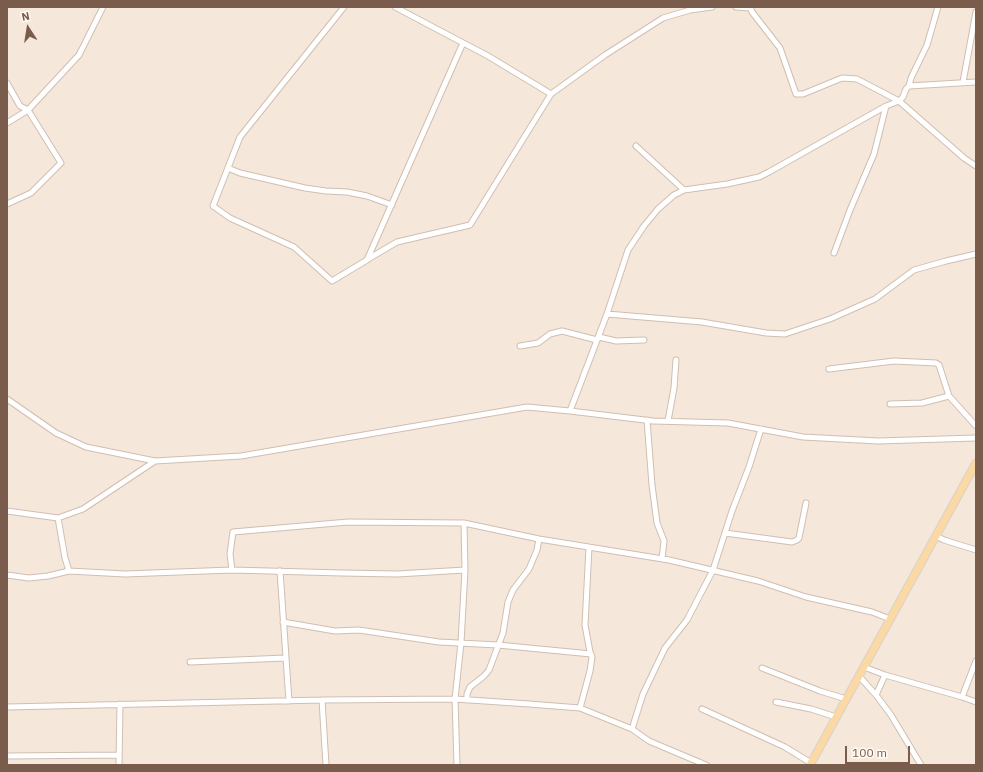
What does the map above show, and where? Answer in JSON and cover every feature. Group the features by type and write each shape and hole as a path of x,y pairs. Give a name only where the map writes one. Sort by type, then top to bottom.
{"main road":[{"path":"810,764 976,463"}],"street":[{"path":"7,123 28,110 79,55 103,7"},
{"path":"344,7 240,137 213,206 230,218 294,247 332,281 397,242 470,225 551,94 605,55 663,18 690,10 712,7"},
{"path":"395,7 488,56 551,94"},
{"path":"736,7 750,7 780,48 796,94 803,94 835,80 849,78 857,79 899,101 964,158 976,166"},
{"path":"570,410 607,314 628,250 644,226 658,209 674,195 684,190 727,184 759,177 886,106 899,101 903,98 909,86 911,78 926,45 938,7"},
{"path":"963,82 976,12"},
{"path":"367,260 463,43"},
{"path":"909,86 976,82"},
{"path":"7,83 20,106 28,110 61,164 31,193 7,204"},
{"path":"834,253 850,210 874,154 886,106"},
{"path":"636,146 684,190"},
{"path":"228,168 240,173 305,188 347,192 367,196 392,205"},
{"path":"607,314 702,322 766,333 785,334 830,319 875,299 914,270 976,254"},
{"path":"520,346 538,343 550,334 562,331 616,341 644,340"},
{"path":"668,421 674,388 676,360"},
{"path":"829,369 894,361 936,363 939,365 949,396 976,426"},
{"path":"890,404 922,403 949,396"},
{"path":"7,399 56,433 86,447 155,461 241,456 527,407 570,410 647,420 728,423 803,437 878,441 976,438"},
{"path":"647,420 651,477 657,523 664,541 662,559"},
{"path":"632,729 643,694 665,648 687,620 713,570 724,533 749,467 761,429"},
{"path":"7,510 58,518 83,509 155,461"},
{"path":"724,533 792,542 799,538 806,502"},
{"path":"58,518 65,558 69,571"},
{"path":"232,570 230,554 233,532 348,522 464,523 539,539 662,559 713,570 758,581 806,597 872,612 890,620"},
{"path":"457,765 455,699 461,643 465,570 464,523"},
{"path":"936,536 976,550"},
{"path":"466,700 470,687 489,670 503,632 508,602 513,590 532,564 539,539"},
{"path":"580,708 590,671 592,657 585,625 589,547"},
{"path":"7,575 29,578 48,576 69,571 125,574 232,570 397,574 465,570"},
{"path":"280,571 289,701"},
{"path":"283,622 334,631 369,631 439,642 498,645 591,654"},
{"path":"190,662 285,658"},
{"path":"962,697 976,661"},
{"path":"864,667 885,675 976,702"},
{"path":"762,668 820,692 846,698"},
{"path":"876,695 885,675"},
{"path":"859,676 876,695 902,732 921,765"},
{"path":"7,707 322,700 455,699 580,708 632,729 649,741 706,765"},
{"path":"322,700 326,765"},
{"path":"776,702 811,709 836,717"},
{"path":"119,765 120,704"},
{"path":"702,709 784,747 810,764"},
{"path":"7,756 119,755"}],"shaded area":[{"path":"7,7 976,7 976,765 7,765"}]}
